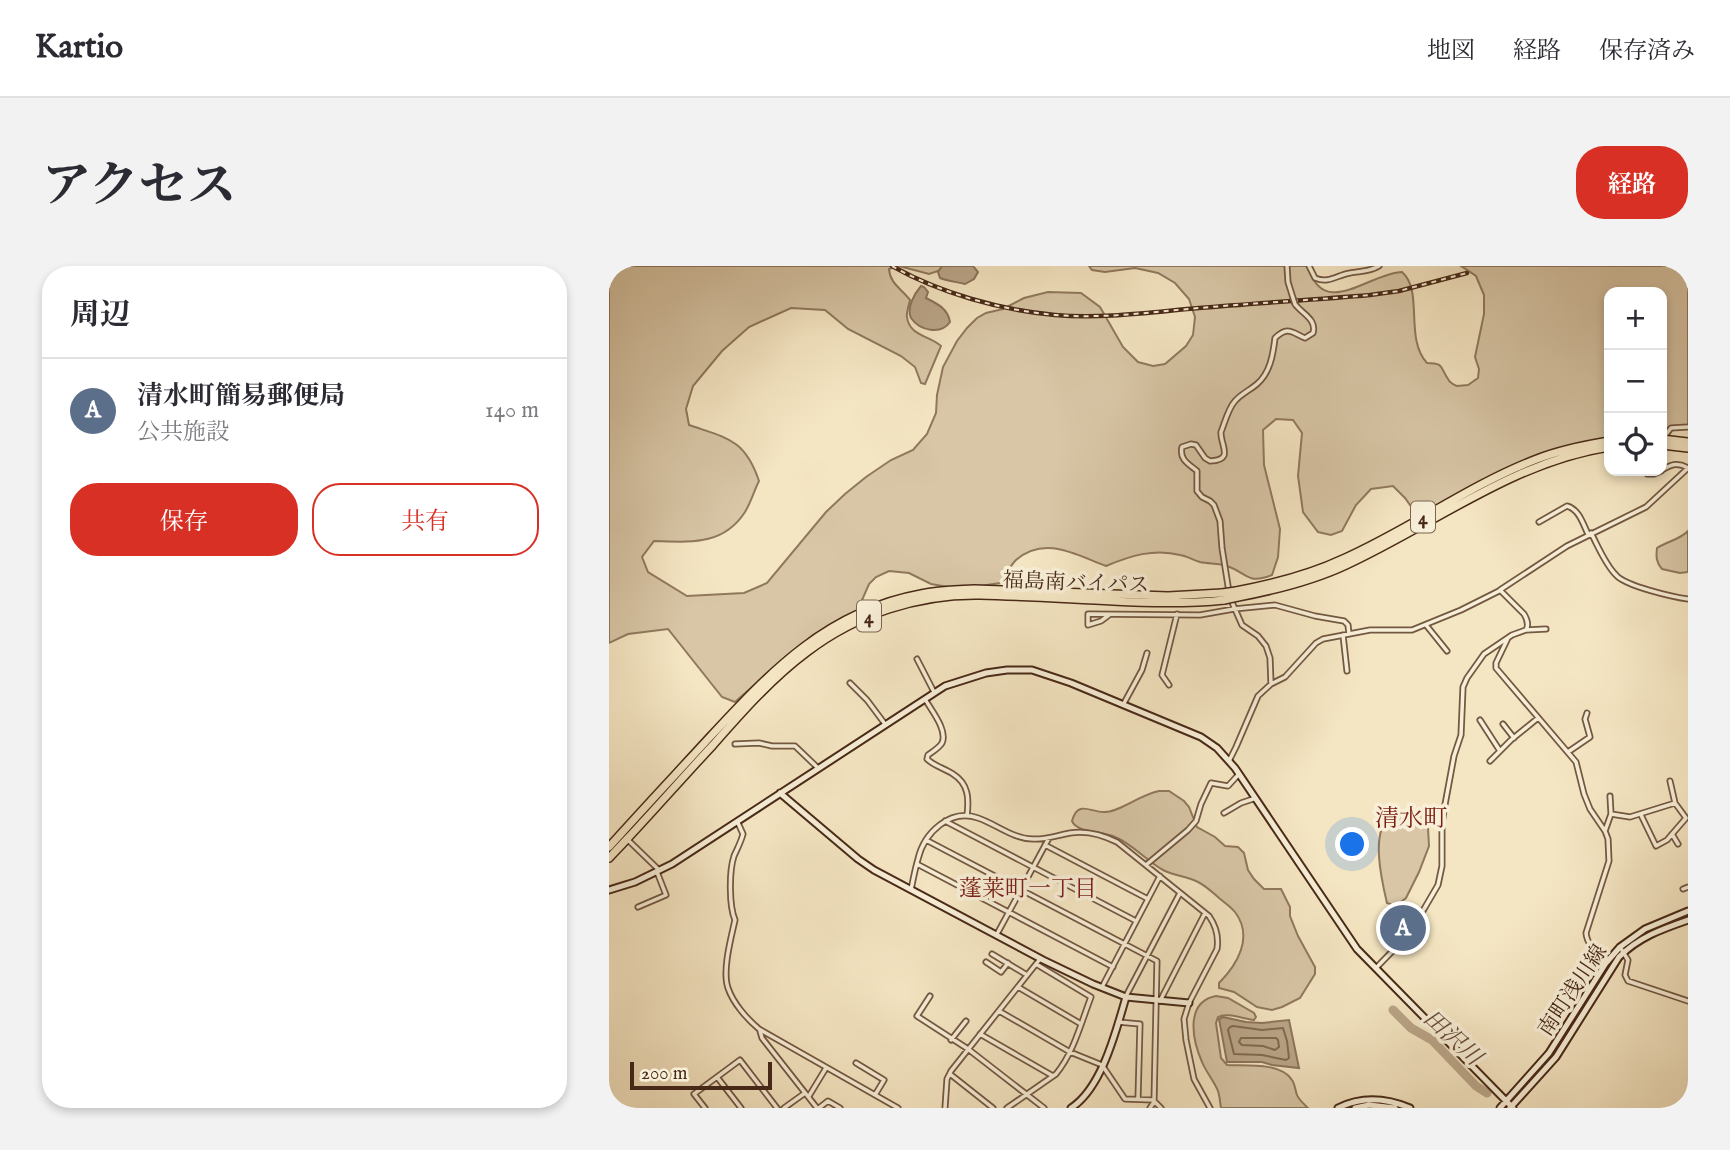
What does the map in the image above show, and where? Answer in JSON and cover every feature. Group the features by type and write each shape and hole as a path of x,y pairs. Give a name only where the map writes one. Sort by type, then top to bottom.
{"highway":[{"name":"福島南バイパス","path":"1237,594 1328,566 1517,467 1555,453 1604,442"},
{"path":"1667,442 1688,442"},
{"path":"1667,443 1688,449"},
{"name":"福島南バイパス","path":"609,858 741,713 790,665 823,640 872,615 924,599 950,596 1171,603 1289,586 1331,572 1524,472 1561,458 1604,448"},
{"name":"福島南バイパス","path":"609,847 738,707 786,660 819,635 869,609 921,594 961,589 1223,596"}],"street":[{"path":"1271,684 1270,658 1266,646 1258,636 1242,625 1229,596 1220,521 1214,505 1197,491 1197,471 1183,459 1181,451 1182,447 1196,445 1210,461 1221,459 1226,450 1220,436 1232,405 1236,399 1259,383 1267,372 1275,338 1287,331 1305,338 1314,333 1312,321 1294,304 1287,266"},
{"path":"1309,266 1315,278 1323,281 1379,266"},
{"path":"1667,435 1671,428 1688,427"},
{"path":"1229,761 1256,698 1271,684 1285,677 1316,643 1323,639 1370,630 1408,631 1500,590 1566,546 1646,507 1688,468 1678,464 1667,469"},
{"path":"1538,522 1570,506 1575,509 1612,572 1621,580 1688,599"},
{"path":"1500,590 1524,614 1526,631"},
{"path":"1109,615 1088,625 1088,614 1200,615 1275,605 1344,621 1348,625 1347,671"},
{"path":"1168,685 1162,675 1177,614"},
{"path":"1426,625 1447,651"},
{"path":"1376,968 1410,933 1438,885 1442,866 1442,824 1454,756 1461,735 1463,687 1467,678 1484,654 1509,636 1546,629"},
{"path":"1509,636 1496,668 1578,767 1590,809 1608,839 1609,861 1585,933 1606,963"},
{"path":"1123,705 1142,670 1147,653"},
{"path":"917,659 935,693"},
{"path":"609,890 658,872 946,686 974,676 1007,670 1026,669 1044,673 1213,743 1239,774 1357,948 1511,1107"},
{"path":"850,683 867,700 885,725"},
{"path":"925,699 941,728 943,740 927,759 959,779 969,794 967,816"},
{"path":"1568,752 1590,737 1585,719 1587,713"},
{"path":"1490,761 1538,718"},
{"path":"1480,720 1500,751"},
{"path":"1503,724 1514,738"},
{"path":"735,744 795,746 818,768"},
{"path":"1146,865 1196,821 1211,783 1228,786 1239,774"},
{"path":"1641,815 1656,846 1687,819 1675,803 1670,781"},
{"path":"780,793 874,870 996,936 1091,997 1061,1068 1007,1108"},
{"path":"1605,831 1611,814 1610,796"},
{"path":"1224,813 1241,803 1256,799"},
{"path":"1611,814 1626,818 1675,803"},
{"path":"911,890 918,857 926,840 937,827 956,817 977,818 1030,840 1073,832 1101,835 1117,842 1205,913 1216,928 1217,949 1189,1003 1184,1025 1197,1086 1210,1108"},
{"path":"737,821 743,834 733,857 729,888 735,920 726,970 727,987 747,1018 759,1029 898,1108"},
{"path":"945,821 1136,921"},
{"path":"1672,834 1678,844"},
{"path":"996,936 1049,838"},
{"path":"627,839 658,872 666,895 638,907"},
{"path":"926,840 1157,961 1159,1001 1154,1102 1150,1108"},
{"path":"1045,845 1148,899"},
{"path":"917,864 1113,967"},
{"path":"1102,987 1160,876"},
{"path":"1071,1108 1082,1099 1102,1065 1126,997 1180,893"},
{"name":"南町浅川線","path":"1500,1108 1549,1053 1606,963 1645,929 1688,911"},
{"path":"1159,1001 1205,913"},
{"name":"南町浅川線","path":"1511,1107 1556,1057 1622,950 1649,935 1688,920"},
{"path":"1622,950 1628,960 1625,975 1628,981 1688,1001"},
{"path":"992,954 1027,975"},
{"path":"945,1108 947,1079 950,1074 1038,961"},
{"path":"1038,961 1126,997 1189,1003"},
{"path":"986,962 1001,972 1008,963"},
{"path":"1018,987 1081,1024"},
{"path":"930,996 917,1016 968,1049 1044,1108"},
{"path":"999,1011 1070,1052 1102,1065 1125,1099 1154,1102 1161,1108"},
{"path":"951,1040 966,1021"},
{"path":"1118,1022 1140,1024 1138,1099"},
{"path":"759,1029 762,1038 818,1108 828,1101 840,1108"},
{"path":"980,1034 1053,1076"},
{"path":"705,1108 694,1094 740,1060 777,1108"},
{"path":"856,1063 884,1080 874,1095"},
{"path":"784,1108 807,1095 826,1068"},
{"path":"950,1074 993,1108"},
{"path":"716,1077 741,1108"},
{"path":"1338,1108 1366,1100 1384,1100 1409,1108"},
{"path":"1355,1108 1369,1105 1395,1108"}],"shaded area":[{"path":"609,266 899,266 889,269 894,282 910,300 907,313 909,323 916,332 941,346 925,384 921,383 915,367 901,356 848,329 825,310 791,308 749,327 722,351 693,386 686,409 689,425 724,437 741,448 754,467 759,481 745,512 727,531 705,540 654,541 642,557 648,572 687,596 744,593 767,583 826,512 845,494 891,460 913,450 927,434 936,413 943,367 967,328 986,313 1048,292 1081,293 1100,307 1123,347 1138,362 1153,366 1165,364 1186,346 1193,335 1195,317 1189,299 1175,283 1158,273 1135,268 1105,272 1092,270 1089,266 1308,266 1315,282 1324,290 1336,292 1402,272 1412,291 1416,341 1420,353 1427,363 1439,365 1449,381 1457,386 1468,385 1478,378 1479,369 1475,357 1484,314 1484,295 1476,276 1461,266 1688,266 1688,426 1667,429 1667,287 1604,287 1604,442 1539,457 1420,519 1393,486 1371,489 1356,505 1342,531 1331,535 1318,532 1303,512 1298,476 1302,433 1293,420 1276,419 1263,430 1264,465 1280,529 1278,557 1272,575 1264,578 1248,577 1224,565 1200,562 1170,553 1133,556 1106,566 1072,553 1049,548 1027,553 1016,560 1000,583 960,589 931,584 909,573 889,571 869,584 856,614 813,635 735,702 722,697 668,629 628,634 609,643"},
{"path":"899,266 944,266 941,270 929,274"},
{"path":"1688,531 1688,572 1662,569 1657,559 1657,548"},
{"path":"1159,791 1169,791 1184,801 1197,827 1225,846 1238,847 1244,853 1248,870 1264,889 1281,889 1290,907 1290,916 1298,936 1315,967 1315,974 1300,998 1272,1010 1257,1007 1234,992 1219,988 1219,983 1237,959 1243,941 1241,921 1233,910 1209,889 1189,878 1163,870 1122,840 1084,830 1072,821 1078,810 1111,811"},
{"path":"1409,812 1422,814 1428,828 1429,846 1406,898 1396,906 1387,903 1380,869 1379,843 1385,822 1392,816"},
{"path":"1216,996 1228,998 1254,1013 1256,1017 1254,1020 1230,1015 1218,1017 1216,1023 1221,1058 1227,1065 1262,1066 1287,1074 1298,1097 1308,1108 1221,1108 1218,1091 1202,1062 1194,1033 1195,1013 1199,1006"}],"water":[{"path":"942,266 973,266 978,272 974,279 965,284 940,278 938,272"},
{"path":"921,286 928,292 926,298 947,314 950,322 941,329 925,328 911,318 910,305"},
{"path":"1223,1017 1262,1023 1289,1020 1299,1068 1262,1062 1227,1062 1219,1019"}],"waterway":[{"name":"田沢川","path":"1393,1010 1411,1028 1432,1040 1476,1086 1487,1093"}],"railway":[{"path":"892,266 971,299 1034,313 1073,316 1370,295 1399,291 1467,273"}],"place":[{"name":"清水町簡易郵便局","path":"1403,928"}],"district":[{"name":"清水町","path":"1411,818"},
{"name":"蓬莱町一丁目","path":"1028,888"}]}
